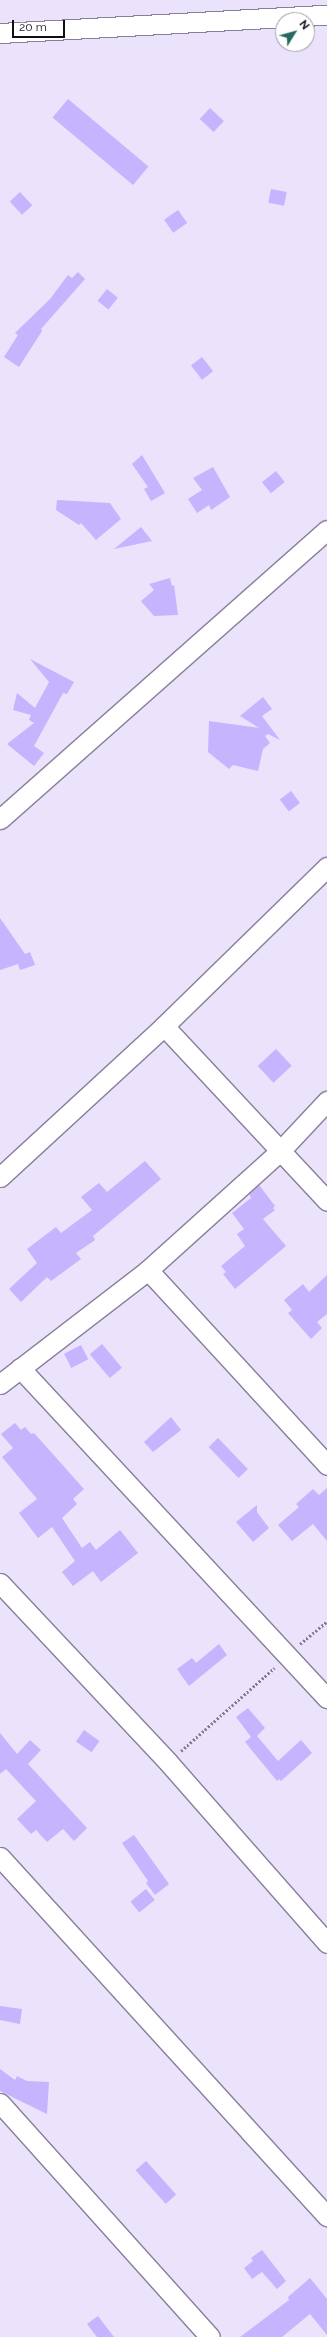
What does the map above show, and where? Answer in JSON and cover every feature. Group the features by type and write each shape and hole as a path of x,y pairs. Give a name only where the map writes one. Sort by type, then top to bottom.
{"street":[{"path":"0,33 327,15"},
{"path":"0,819 327,530"},
{"path":"0,1177 164,1026 327,866"},
{"path":"164,1026 327,1201"},
{"path":"0,1384 148,1270 280,1151 327,1101"},
{"path":"148,1270 327,1465"},
{"path":"20,1368 327,1698"},
{"path":"0,1583 168,1762 327,1943"},
{"path":"0,1858 327,2216"},
{"path":"0,2103 210,2337"}],"path":[{"path":"168,1762 327,1621"}],"building":[{"path":"68,99 148,166 133,185 53,117"},
{"path":"210,108 224,121 214,132 200,119"},
{"path":"271,189 287,192 284,206 268,203"},
{"path":"20,192 32,205 22,215 10,202"},
{"path":"178,210 187,223 173,233 164,220"},
{"path":"78,272 85,279 41,329 42,331 19,367 4,357 18,335 15,333 50,299 68,275 72,278"},
{"path":"107,289 118,298 108,309 98,301"},
{"path":"202,357 213,371 202,380 191,366"},
{"path":"142,455 165,493 151,501 144,489 148,487 132,464"},
{"path":"213,467 230,497 211,510 209,505 197,513 188,499 202,490 193,478"},
{"path":"276,471 285,482 271,493 262,482"},
{"path":"57,500 110,503 121,519 96,540 81,523 79,525 56,510"},
{"path":"141,527 152,541 114,549"},
{"path":"170,578 172,586 174,585 178,615 154,616 141,601 154,590 149,584"},
{"path":"30,659 74,682 67,694 63,693 34,746 44,753 34,766 7,744 34,723 29,720 31,715 13,710 17,693 35,708 49,682"},
{"path":"263,697 272,709 262,716 280,740 268,734 265,736 270,743 263,749 258,771 233,765 229,769 208,752 209,721 259,728 240,716"},
{"path":"291,791 300,803 289,811 280,799"},
{"path":"0,918 25,954 30,952 35,965 20,970 18,964 0,970"},
{"path":"276,1049 292,1066 273,1083 258,1066"},
{"path":"145,1161 161,1179 93,1236 95,1240 76,1253 81,1259 51,1281 47,1277 21,1302 9,1289 37,1263 27,1249 56,1227 61,1233 92,1210 81,1197 99,1183 107,1192"},
{"path":"259,1185 275,1206 273,1208 275,1210 263,1219 286,1246 235,1289 223,1274 226,1272 221,1266 245,1246 237,1234 244,1229 232,1213 251,1198 249,1194"},
{"path":"327,1275 327,1314 317,1322 322,1328 311,1339 288,1313 292,1310 284,1300 303,1284 309,1292"},
{"path":"102,1344 122,1368 110,1378 90,1354"},
{"path":"81,1345 88,1359 71,1368 64,1354"},
{"path":"171,1417 181,1430 153,1452 144,1442"},
{"path":"15,1423 21,1430 25,1427 31,1434 34,1433 84,1489 73,1499 77,1504 62,1518 82,1548 90,1542 96,1550 120,1530 138,1553 101,1582 93,1571 73,1586 62,1572 75,1561 52,1527 38,1538 19,1513 37,1499 2,1457 13,1448 1,1434"},
{"path":"218,1438 248,1469 239,1478 209,1447"},
{"path":"327,1488 327,1541 313,1524 292,1541 278,1525 299,1507 296,1504 313,1489 319,1495"},
{"path":"257,1505 257,1512 269,1528 253,1542 236,1522"},
{"path":"219,1644 227,1655 189,1686 177,1669 192,1658 196,1663"},
{"path":"248,1708 265,1728 257,1736 278,1761 301,1740 312,1753 281,1781 279,1779 277,1781 245,1742 251,1737 236,1717"},
{"path":"84,1730 100,1741 92,1752 76,1741"},
{"path":"0,1733 17,1754 30,1740 41,1750 28,1764 87,1828 74,1841 63,1829 47,1842 36,1830 31,1834 17,1819 36,1801 6,1769 0,1774"},
{"path":"134,1835 169,1884 155,1895 146,1883 148,1881 122,1843"},
{"path":"146,1889 155,1900 139,1912 130,1902"},
{"path":"0,2006 22,2009 20,2024 0,2020"},
{"path":"0,2069 15,2080 17,2076 27,2081 49,2082 47,2114 0,2091"},
{"path":"146,2161 176,2194 166,2204 136,2170"},
{"path":"262,2250 286,2281 277,2289 262,2272 252,2279 244,2268 253,2261 251,2258"},
{"path":"310,2278 327,2299 327,2335 310,2314 282,2337 240,2337 289,2300 288,2297"},
{"path":"98,2316 114,2337 97,2337 87,2324"}]}
